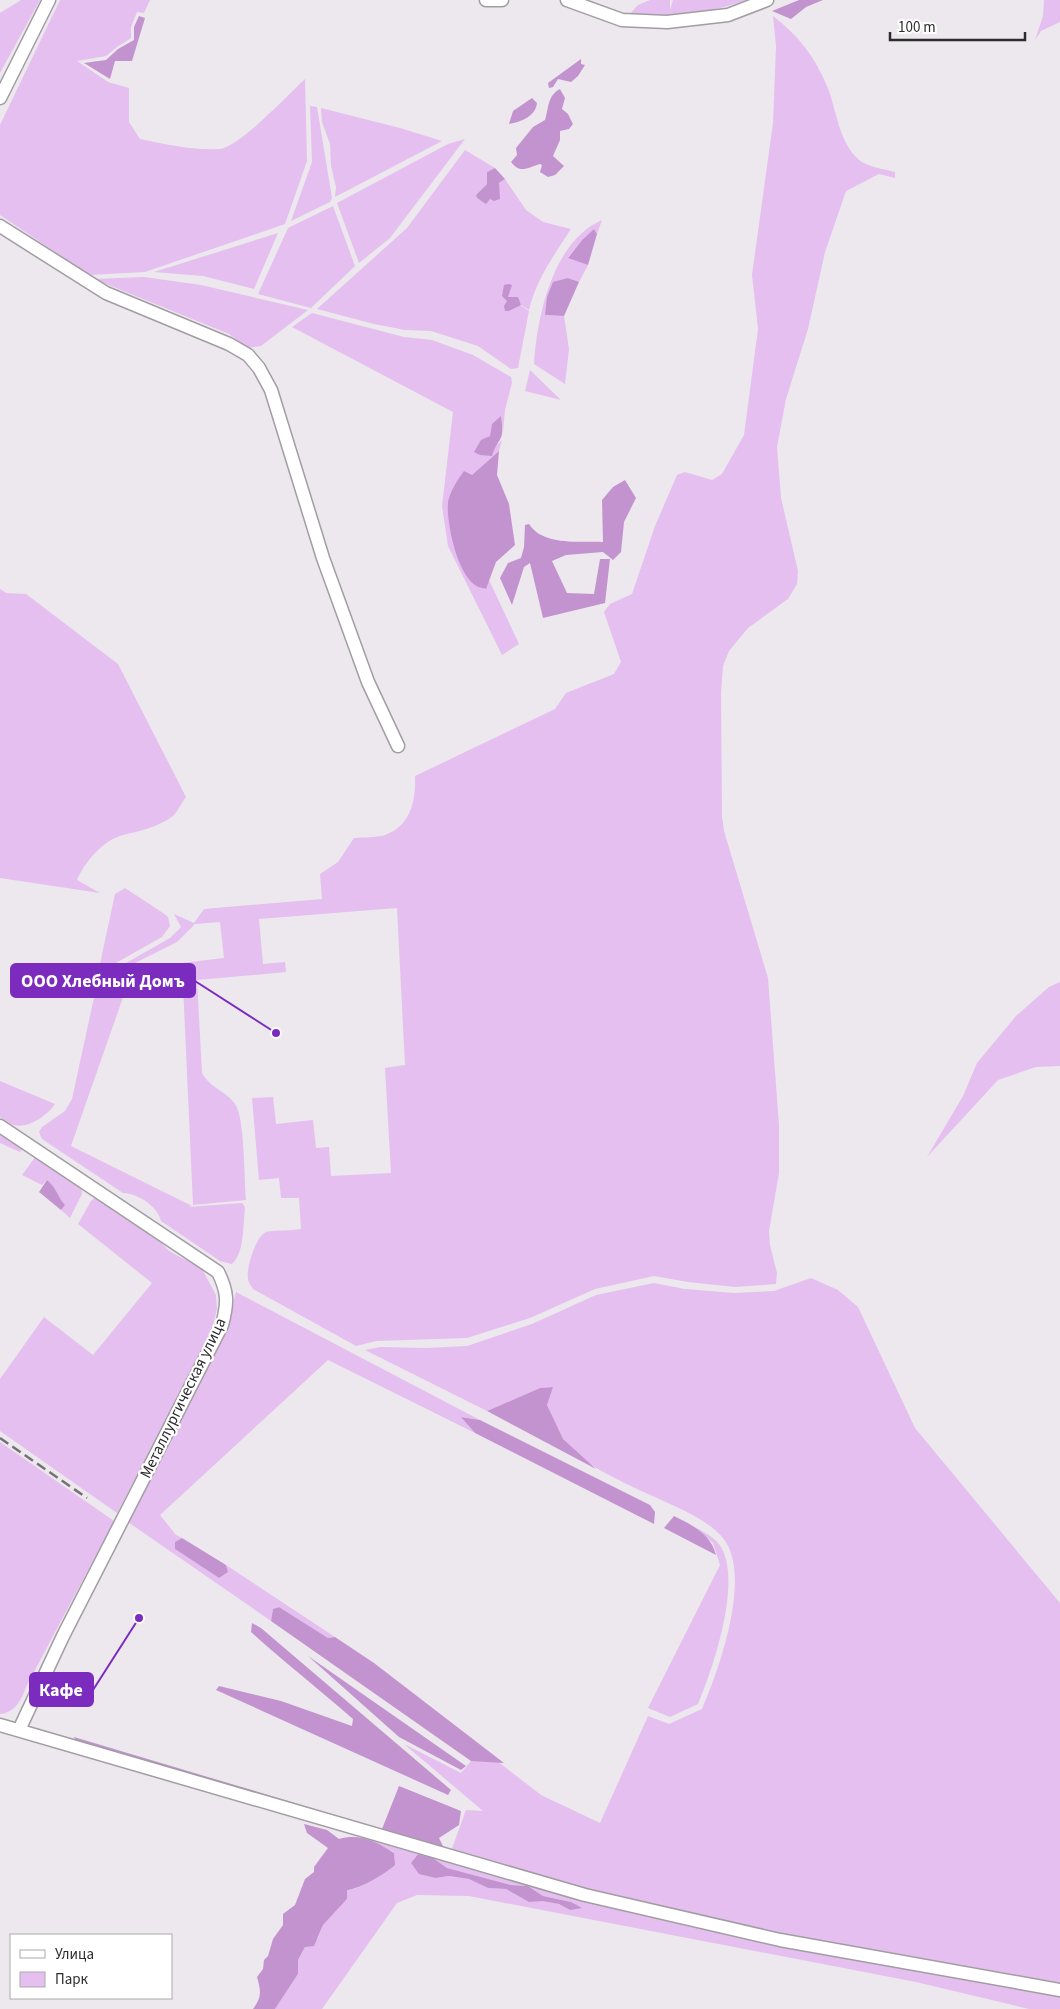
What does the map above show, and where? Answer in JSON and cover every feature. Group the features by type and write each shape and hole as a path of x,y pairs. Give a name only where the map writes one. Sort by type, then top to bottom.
{"street":[{"path":"0,98 49,0"},
{"path":"486,0 502,0"},
{"path":"567,0 622,20 667,22 728,15 767,0"},
{"path":"0,226 106,293 230,344 248,355 259,368 271,390 312,525 368,682 398,746"},
{"name":"Металлургическая улица","path":"0,1126 218,1272 227,1290 226,1311 222,1325 63,1636 19,1730"},
{"path":"0,1725 585,1896 780,1940 1060,1990"}],"green space":[{"path":"21,0 40,0 0,73 0,13"},
{"path":"60,0 150,0 144,13 137,12 131,27 131,38 106,56 77,61 108,82 129,88 129,122 140,139 180,147 220,149 228,146 251,130 305,79 307,161 285,224 145,272 89,275 0,215 0,125"},
{"path":"650,0 670,0 670,10 673,0 747,0 718,9 675,16 630,14 638,5"},
{"path":"1044,0 1060,0 1060,22 1041,31 1035,40 1043,16"},
{"path":"773,16 798,39 817,66 827,86 842,134 851,151 861,162 895,172 895,178 879,174 846,191 825,252 808,329 786,399 777,447 781,498 798,571 797,584 788,599 748,628 729,651 723,666 721,693 722,816 724,831 768,978 779,1125 779,1173 769,1231 770,1245 777,1273 776,1284 735,1287 654,1276 595,1289 530,1318 467,1338 376,1341 356,1346 253,1289 249,1283 250,1260 255,1246 262,1235 269,1231 301,1229 299,1198 281,1198 279,1178 259,1180 252,1098 273,1097 276,1124 313,1120 316,1148 329,1147 331,1176 391,1173 385,1068 405,1065 397,908 259,919 263,964 285,962 286,972 197,980 202,1073 209,1082 235,1104 238,1111 241,1122 246,1200 193,1205 182,963 224,958 220,922 195,924 177,942 135,963 71,1146 192,1206 188,1207 242,1203 245,1207 243,1237 239,1252 232,1264 220,1261 161,1221 152,1206 135,1195 123,1193 42,1139 39,1132 42,1127 65,1111 72,1099 98,979 170,938 181,927 174,914 194,923 204,909 322,899 320,874 338,862 354,838 385,835 394,831 406,819 413,803 415,776 555,709 566,693 614,674 621,662 604,612 610,604 632,594 655,526 677,475 685,472 712,480 722,474 744,435 758,329 752,275 773,123 776,46"},
{"path":"310,106 317,107 332,198 330,202 291,221 312,162"},
{"path":"321,108 442,141 335,197 336,187 331,166 330,144 322,122"},
{"path":"465,139 390,238 359,263 337,203 448,144"},
{"path":"465,150 495,168 487,172 487,184 476,195 477,198 483,201 499,199 499,183 505,179 526,210 543,222 571,229 541,278 529,310 521,305 518,298 507,301 509,311 520,305 529,311 518,368 511,369 478,346 431,331 405,330 317,309 407,228"},
{"path":"333,206 355,266 311,308 258,294 288,228"},
{"path":"602,220 597,234 594,229 568,257 588,265 579,282 568,278 546,315 564,316 569,349 565,384 534,364 539,324 551,282 560,262 571,245 585,230"},
{"path":"278,233 254,289 203,276 154,272"},
{"path":"144,277 201,285 308,310 261,346 247,348 229,334 94,279"},
{"path":"312,313 404,337 432,340 473,355 511,377 512,383 505,410 503,432 501,417 491,431 494,448 502,440 499,451 472,475 475,585 485,589 489,580 519,644 502,655 448,546 442,506 453,412 292,327"},
{"path":"530,370 561,400 525,391"},
{"path":"0,589 6,593 26,594 118,664 186,797 175,814 167,820 149,828 116,838 95,853 84,866 77,880 100,893 0,878"},
{"path":"125,888 168,917 170,926 162,937 98,973 115,894"},
{"path":"1060,982 1060,1066 1036,1067 998,1080 927,1157 963,1096 977,1063 1016,1016 1049,987"},
{"path":"0,1081 55,1104 43,1117 31,1123 19,1126 12,1124 0,1117"},
{"path":"0,1131 23,1148 20,1152 0,1143"},
{"path":"36,1156 81,1186 82,1194 70,1218 61,1210 64,1205 53,1186 47,1180 42,1185 22,1175"},
{"path":"97,1196 158,1236 171,1252 201,1267 216,1295 217,1309 212,1329 199,1358 117,1513 0,1431 0,1379 44,1317 93,1355 152,1283 78,1224 91,1201"},
{"path":"811,1278 838,1290 858,1307 915,1428 1060,1603 1060,1985 781,1934 586,1890 451,1851 466,1810 483,1811 404,1744 461,1773 471,1761 497,1761 541,1795 600,1823 648,1716 669,1724 702,1709 724,1648 734,1598 735,1575 731,1554 723,1538 705,1522 606,1473 587,1462 570,1447 558,1431 547,1405 552,1387 540,1388 487,1411 365,1350 380,1347 427,1348 467,1346 532,1324 596,1295 654,1283 685,1289 734,1293 774,1291"},
{"path":"236,1292 480,1420 462,1417 475,1433 328,1360 160,1515 176,1535 182,1538 175,1542 175,1549 219,1578 228,1572 226,1565 335,1637 328,1638 279,1607 273,1609 271,1621 125,1520 231,1312"},
{"path":"0,1442 114,1521 20,1701 10,1711 0,1714"},
{"path":"694,1526 717,1541 726,1559 728,1578 727,1600 718,1647 698,1704 670,1717 648,1708 720,1565 713,1543"},
{"path":"364,1838 418,1854 411,1863 436,1878 449,1876 470,1879 488,1888 506,1889 529,1902 543,1900 559,1904 570,1910 571,1902 543,1896 528,1886 511,1885 447,1868 433,1858 601,1905 1060,1995 1060,2009 1029,2009 916,1982 469,1896 417,1895 397,1903 322,2009 275,2009 298,1974 298,1960 305,1947 318,1938 323,1925 347,1899 347,1890 355,1889 368,1881 394,1852"}],"shaded area":[{"path":"799,0 823,0 806,7 791,19 772,11"},
{"path":"139,16 145,18 132,61 115,61 110,79 84,63 106,60 118,49 134,40 134,27"},
{"path":"581,59 581,64 585,65 578,76 571,82 558,79 553,87 549,88 548,83"},
{"path":"560,89 565,98 562,109 568,114 573,124 569,129 560,131 560,140 553,156 564,166 555,175 548,177 540,172 542,165 540,164 524,169 514,166 511,162 517,155 516,148 533,127 545,120 549,103 553,95"},
{"path":"532,98 537,103 531,115 523,120 509,124 513,111"},
{"path":"495,168 505,179 499,183 500,199 494,201 490,199 486,204 477,198 476,195 487,184 487,172"},
{"path":"594,229 597,234 588,265 568,258 582,240"},
{"path":"568,278 579,282 564,316 545,315 547,297 553,282"},
{"path":"504,285 512,285 508,297 518,297 521,305 505,311 504,306 507,301 502,296"},
{"path":"501,416 502,435 492,456 480,455 474,452 481,440 490,436 492,424"},
{"path":"499,451 497,475 509,504 515,545 496,562 486,589 476,586 469,579 458,559 451,534 448,502 452,489 464,471 472,475"},
{"path":"625,480 636,498 624,522 621,552 613,560 603,552 566,555 552,561 567,593 594,594 600,559 610,559 605,603 543,618 530,563 524,567 512,605 500,578 508,563 521,558 524,547 525,525 529,524 535,531 552,539 573,542 603,542 602,500 613,487"},
{"path":"47,1180 65,1205 61,1210 39,1192"},
{"path":"553,1387 547,1405 563,1439 596,1469 487,1411 540,1388"},
{"path":"461,1417 480,1420 650,1505 655,1512 654,1524 475,1433"},
{"path":"674,1516 700,1531 710,1541 716,1555 664,1528"},
{"path":"182,1538 226,1565 228,1572 219,1578 175,1549 175,1542"},
{"path":"279,1607 328,1638 335,1637 374,1663 504,1763 471,1761 271,1621 273,1609"},
{"path":"252,1623 261,1628 451,1790 448,1795 216,1690 219,1686 281,1701 352,1726 353,1719 251,1632"},
{"path":"308,1656 466,1766 461,1770 399,1737"},
{"path":"74,1737 382,1829 399,1786 461,1811 459,1825 439,1838 446,1852 76,1743"},
{"path":"304,1824 327,1830 339,1839 354,1837 374,1842 394,1853 395,1865 385,1873 359,1887 347,1890 347,1899 323,1925 314,1946 305,1947 298,1960 298,1974 275,2009 253,2009 260,1994 257,1977 263,1969 264,1960 268,1956 273,1939 283,1925 283,1914 295,1905 305,1879 314,1872 314,1867 328,1848 307,1833"},
{"path":"418,1854 433,1858 447,1868 511,1885 528,1886 543,1896 571,1902 582,1908 570,1910 559,1904 543,1901 529,1902 506,1889 488,1888 469,1879 449,1876 436,1878 419,1874 411,1863"}],"railway":[{"path":"0,1438 87,1498"}],"place":[{"name":"ООО Хлебный Домъ","path":"276,1033"},
{"name":"Кафе","path":"139,1618"}]}
